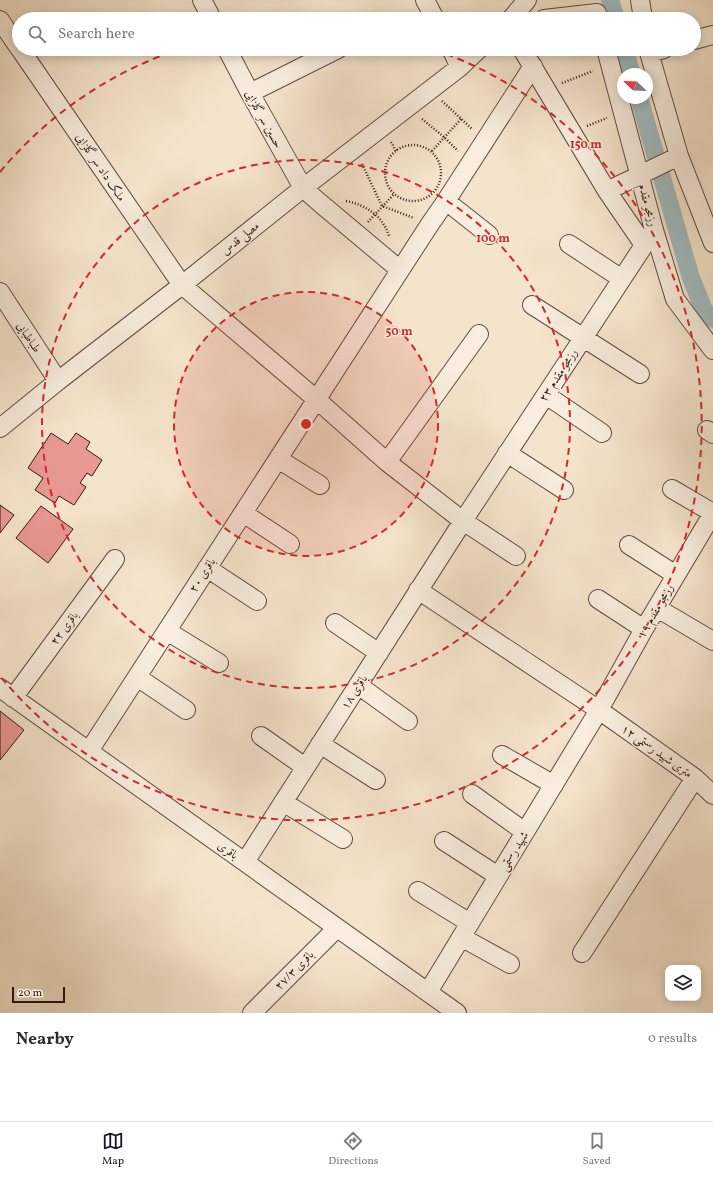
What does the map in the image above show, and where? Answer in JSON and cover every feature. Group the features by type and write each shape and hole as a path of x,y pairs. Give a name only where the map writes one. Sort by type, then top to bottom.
{"street":[{"path":"202,0 208,12"},
{"path":"425,0 431,12"},
{"path":"517,12 527,0"},
{"path":"640,0 642,12"},
{"name":"ملک داد سر گلزایی","path":"0,20 12,38"},
{"path":"701,38 713,35"},
{"name":"ملک داد سر گلزایی","path":"24,56 182,285 316,399 387,462 463,521 516,556"},
{"name":"حسین سر گلزایی","path":"231,56 303,188 400,270"},
{"path":"250,93 324,56"},
{"path":"454,56 460,67"},
{"name":"مصلی قدس","path":"0,428 303,188 460,67 472,56"},
{"path":"527,56 607,191 644,245"},
{"path":"655,56 678,157 713,243"},
{"name":"رزمجو مقدم","path":"608,57 641,175 654,230 675,299 713,350"},
{"name":"باقری ۲۰","path":"89,751 533,66"},
{"path":"607,191 678,157"},
{"path":"446,201 489,235"},
{"name":"رزمجو مقدم ۲۳","path":"463,521 654,230"},
{"path":"568,244 622,279"},
{"name":"طباطبایی","path":"0,292 58,381"},
{"path":"532,305 640,374"},
{"path":"387,462 479,334"},
{"path":"546,395 602,432"},
{"path":"507,453 564,490"},
{"path":"278,459 320,484"},
{"path":"672,489 713,513"},
{"path":"242,513 290,544"},
{"name":"رزمجو مقدم ۱۹","path":"599,710 656,608 713,513"},
{"name":"باقری ۱۸","path":"245,862 463,521"},
{"path":"630,545 676,574"},
{"name":"باقری ۲۲","path":"7,693 116,559"},
{"path":"207,568 257,601"},
{"name":"۱۲ متری شهید رستمی","path":"418,590 599,710 695,778 713,795"},
{"path":"598,599 644,629"},
{"path":"656,608 713,641"},
{"path":"335,623 379,653"},
{"path":"167,631 219,663"},
{"path":"137,677 186,710"},
{"path":"358,685 408,721"},
{"name":"باقری","path":"7,693 457,1013"},
{"name":"شهید رستمی","path":"428,992 599,710"},
{"path":"261,736 305,767"},
{"path":"320,744 376,780"},
{"path":"502,755 554,785"},
{"path":"582,953 695,778"},
{"path":"472,794 525,832"},
{"path":"283,802 343,839"},
{"path":"444,841 498,876"},
{"path":"418,891 510,964"},
{"name":"باقری ۲۷/۳","path":"252,1013 337,928"}],"path":[{"path":"547,89 608,57"},
{"path":"430,90 460,119 485,139"},
{"path":"407,107 444,137 459,152"},
{"path":"572,132 623,112"},
{"path":"432,151 460,119"},
{"path":"414,144 423,146 432,151 438,158 442,176 439,185 433,193 422,200 409,201 394,194 388,186 385,176 385,167 389,158 404,146 414,144"},
{"path":"354,149 382,206 430,224"},
{"path":"357,234 394,194"}],"building":[{"path":"51,433 68,444 76,433 90,442 86,449 102,460 92,476 87,473 80,483 86,487 74,505 59,496 55,503 35,490 43,478 28,468"},
{"path":"0,505 14,515 0,533"},
{"path":"41,506 73,529 48,563 16,538"},
{"path":"0,711 24,730 0,760"}],"waterway":[{"path":"610,0 614,12"},
{"path":"626,56 630,68"},
{"path":"641,104 691,278 704,310 713,319"}]}
